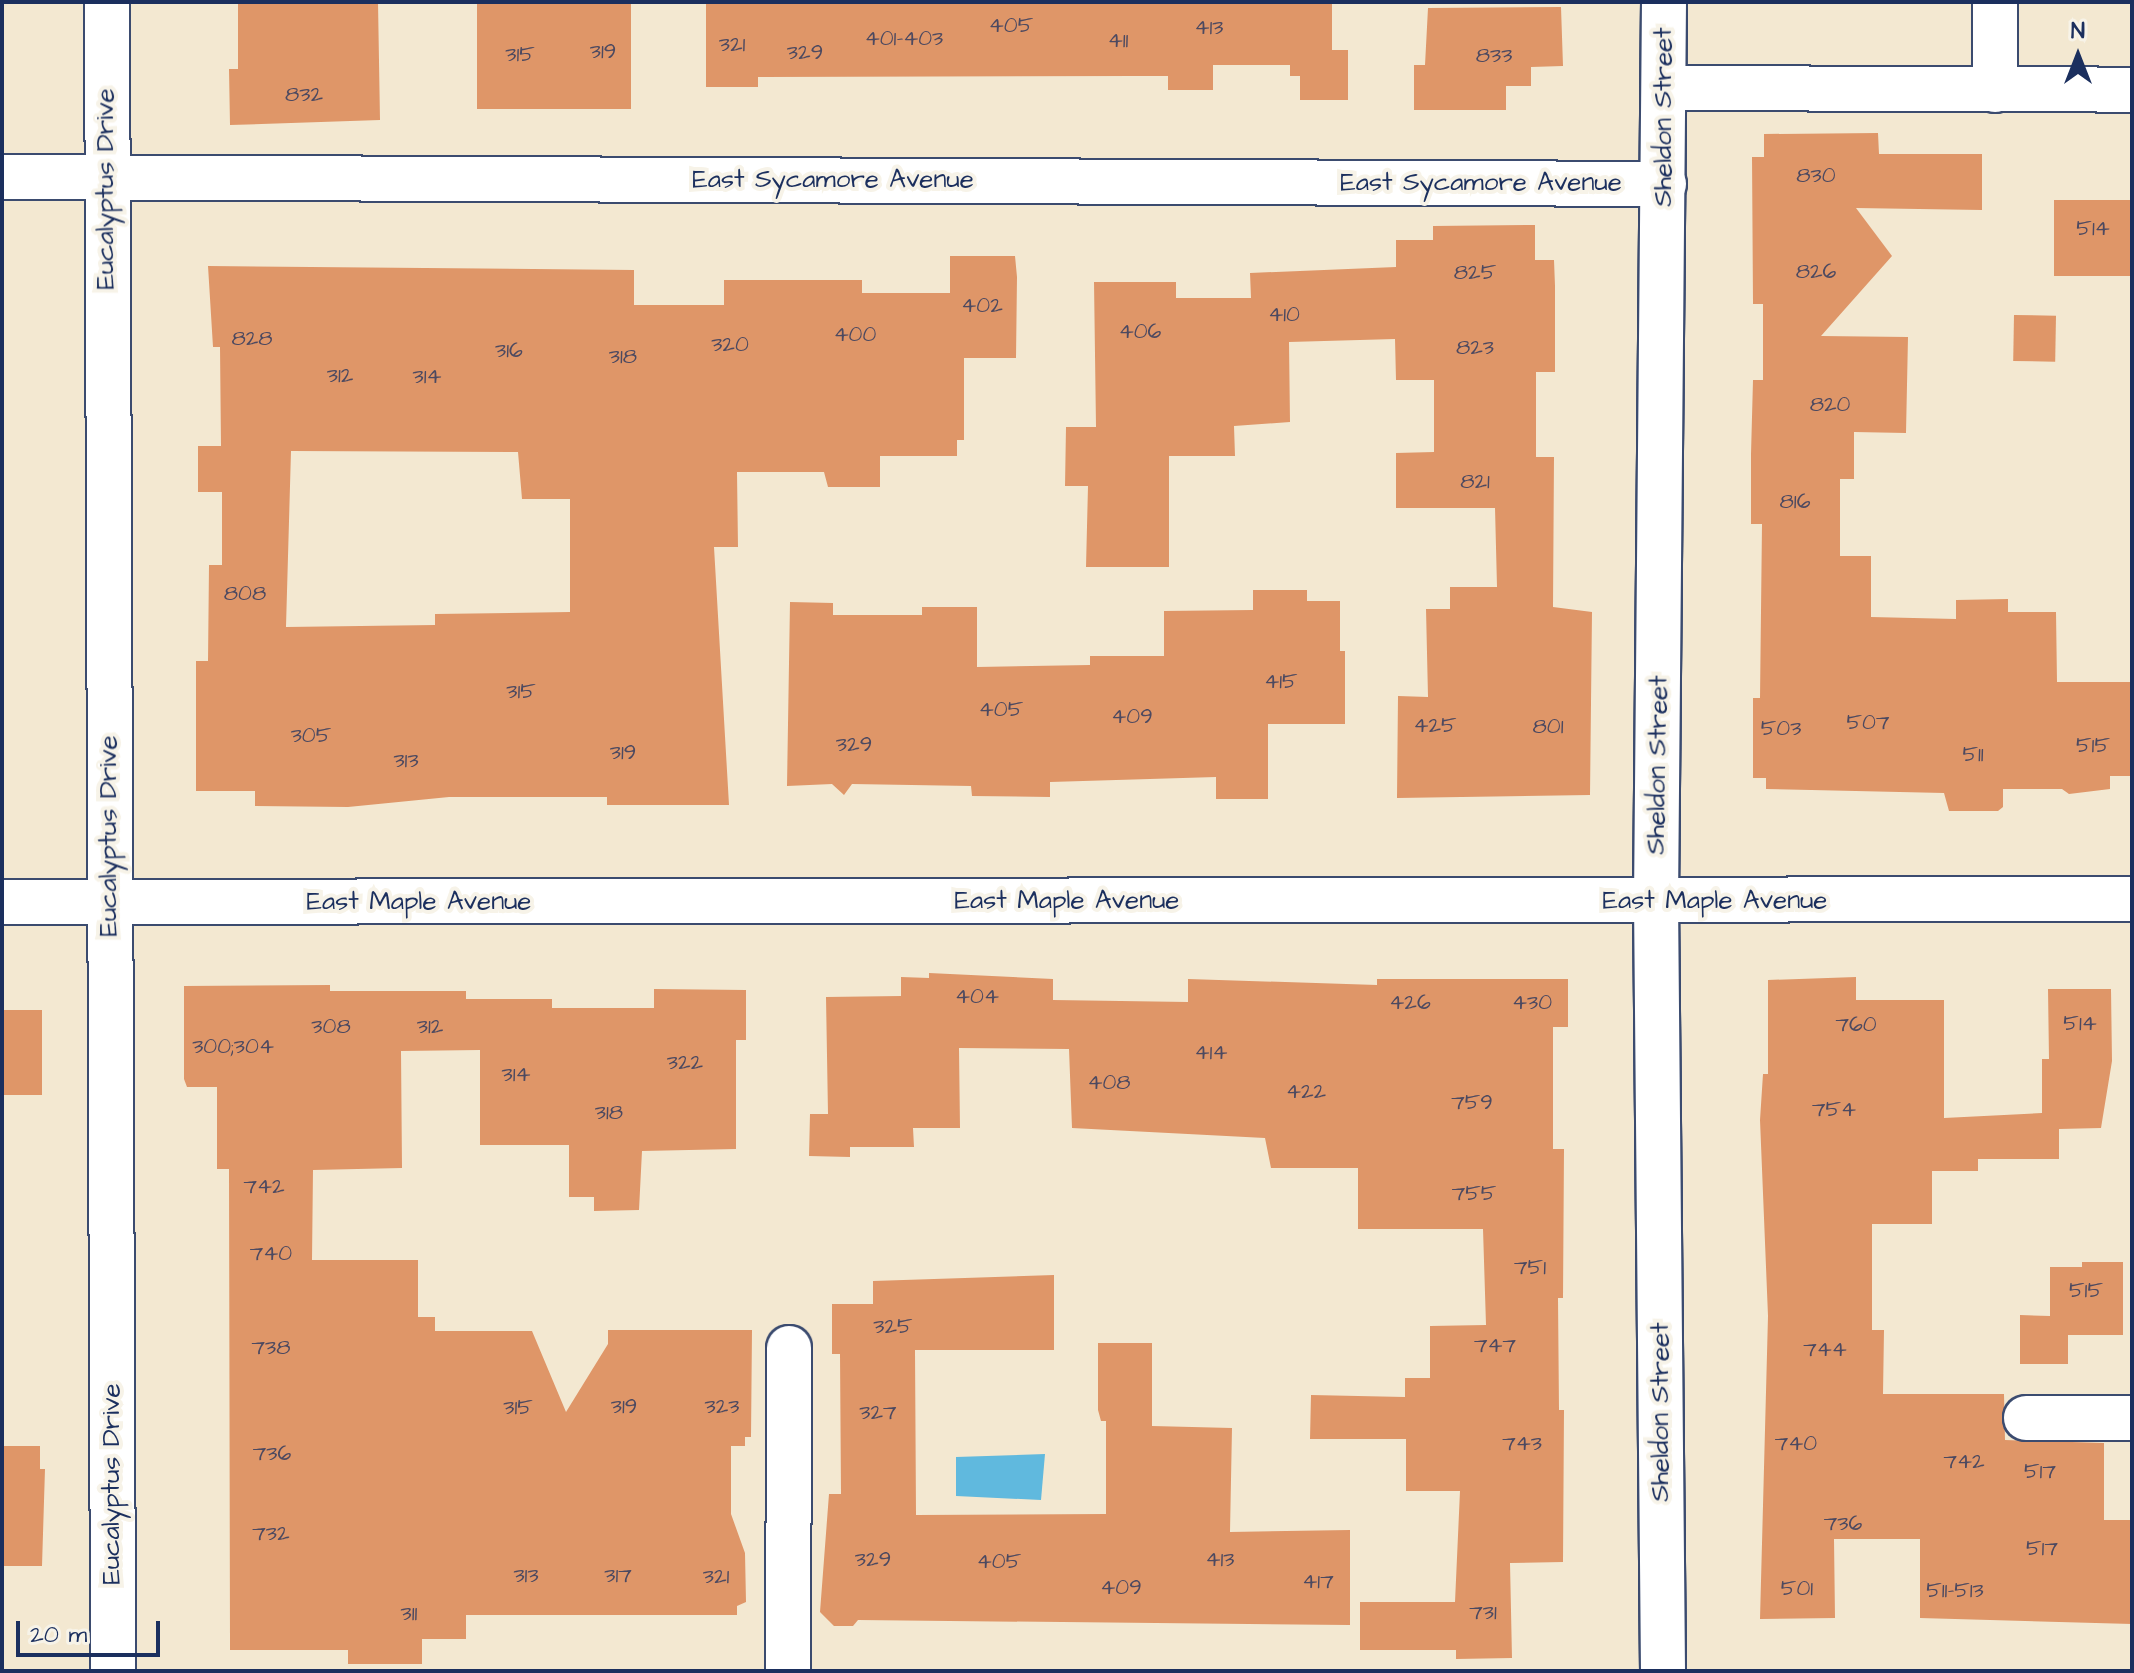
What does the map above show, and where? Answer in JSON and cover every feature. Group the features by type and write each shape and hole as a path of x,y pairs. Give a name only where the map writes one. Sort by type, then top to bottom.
{"street":[{"name":"Eucalyptus Drive","path":"107,2 105,176 113,1671"},
{"name":"Sheldon Street","path":"1663,1671 1656,901 1664,2"},
{"path":"1995,2 1995,90"},
{"path":"1664,88 2132,90"},
{"name":"East Sycamore Avenue","path":"2,177 1664,184"},
{"name":"East Maple Avenue","path":"2,902 2132,899"},
{"path":"788,1671 789,1348"},
{"path":"2026,1418 2132,1418"}],"water":[{"path":"1045,1454 1041,1500 956,1496 956,1457"}],"building":[{"path":"238,2 378,2 380,120 230,125 229,69 238,69"},
{"path":"477,2 631,2 631,109 477,109"},
{"path":"706,2 1332,2 1332,50 1348,50 1348,100 1300,100 1300,76 1290,76 1290,65 1213,65 1213,90 1168,90 1168,76 758,77 758,87 706,87"},
{"path":"1561,7 1563,66 1531,67 1531,86 1506,86 1506,110 1414,110 1414,65 1425,65 1428,8"},
{"path":"1878,133 1879,154 1982,154 1982,210 1856,208 1892,256 1821,336 1908,337 1906,433 1854,432 1854,479 1840,479 1840,556 1871,556 1871,617 1956,619 1956,600 2008,599 2008,612 2056,612 2057,682 2132,682 2132,776 2110,776 2110,789 2069,794 2062,789 2003,789 2003,807 1998,811 1949,811 1944,793 1766,789 1766,778 1753,778 1753,698 1760,698 1762,524 1751,524 1751,454 1753,380 1763,380 1763,304 1753,304 1752,157 1764,157 1764,134"},
{"path":"2054,200 2132,200 2132,276 2054,276"},
{"path":"1535,225 1535,260 1554,260 1555,286 1555,372 1536,372 1536,457 1554,457 1553,607 1592,612 1590,795 1397,798 1398,696 1428,697 1426,609 1450,609 1450,587 1497,587 1495,508 1396,508 1396,453 1434,452 1434,380 1396,380 1395,339 1289,342 1290,422 1234,426 1235,456 1169,456 1169,567 1086,567 1088,486 1065,486 1066,427 1096,427 1094,282 1176,282 1176,298 1251,298 1250,273 1396,267 1396,240 1433,240 1433,226"},
{"path":"950,256 1015,256 1016,358 964,358 964,440 957,440 957,456 880,456 880,487 828,487 824,472 737,472 738,547 714,547 729,805 607,805 607,797 449,797 348,807 255,806 255,791 196,791 196,661 208,661 209,565 222,565 222,492 198,492 198,446 221,446 220,347 213,347 208,266 634,270 634,305 724,305 724,280 862,280 862,293 950,293","holes":["291,451 518,452 522,499 570,499 570,612 435,614 435,625 286,627"]},
{"path":"2014,315 2056,316 2055,362 2013,361"},
{"path":"1253,590 1307,590 1307,601 1340,601 1340,651 1345,651 1345,724 1268,724 1268,799 1216,799 1216,777 1050,782 1050,797 972,796 971,786 852,784 844,795 832,784 787,786 790,602 833,603 833,615 922,615 922,607 977,607 977,667 1090,665 1090,656 1164,656 1164,611 1253,610"},
{"path":"929,973 1053,979 1053,1000 1188,1002 1188,979 1377,985 1377,979 1568,979 1568,1027 1553,1027 1553,1149 1564,1149 1563,1298 1558,1298 1559,1410 1564,1410 1563,1562 1510,1563 1512,1658 1456,1659 1456,1650 1360,1650 1360,1602 1455,1602 1460,1491 1406,1491 1406,1439 1310,1439 1311,1395 1405,1397 1405,1378 1430,1378 1430,1326 1486,1325 1483,1229 1358,1229 1358,1168 1271,1168 1265,1138 1072,1128 1069,1049 959,1048 960,1128 913,1128 914,1147 850,1147 850,1157 809,1156 810,1114 828,1114 826,997 901,996 901,977 929,978"},
{"path":"1856,977 1856,1000 1944,1000 1944,1118 2042,1113 2042,1059 2049,1059 2048,989 2111,989 2112,1061 2101,1128 2059,1129 2059,1159 1978,1159 1978,1171 1932,1171 1932,1224 1872,1224 1872,1330 1884,1330 1883,1394 2004,1394 2005,1440 2104,1443 2104,1520 2132,1520 2132,1624 1920,1618 1920,1539 1834,1539 1835,1618 1760,1619 1768,1316 1760,1120 1763,1074 1768,1074 1768,980"},
{"path":"330,985 330,991 466,991 466,999 552,999 552,1008 654,1008 654,989 746,990 746,1040 736,1040 736,1149 642,1151 639,1210 594,1211 594,1197 569,1197 569,1145 480,1145 480,1050 401,1051 402,1168 313,1170 312,1260 418,1260 418,1317 435,1317 435,1331 532,1331 566,1412 608,1344 608,1330 752,1330 751,1437 745,1437 745,1446 731,1446 731,1514 745,1553 746,1602 737,1606 737,1615 466,1615 466,1639 422,1639 422,1664 348,1664 348,1650 230,1650 229,1169 217,1169 217,1087 187,1087 184,1079 184,986"},
{"path":"2,1010 42,1010 42,1095 2,1095"},
{"path":"2082,1262 2123,1262 2123,1335 2068,1335 2068,1364 2020,1364 2020,1315 2050,1316 2050,1267 2082,1267"},
{"path":"1054,1275 1054,1350 915,1350 916,1515 1106,1514 1106,1421 1101,1421 1098,1410 1098,1343 1152,1343 1152,1426 1232,1428 1230,1532 1350,1530 1350,1625 858,1620 853,1626 834,1626 820,1612 829,1494 841,1494 840,1354 832,1354 832,1304 873,1304 873,1281"},
{"path":"2,1446 40,1446 40,1469 45,1469 42,1566 2,1566"}]}
